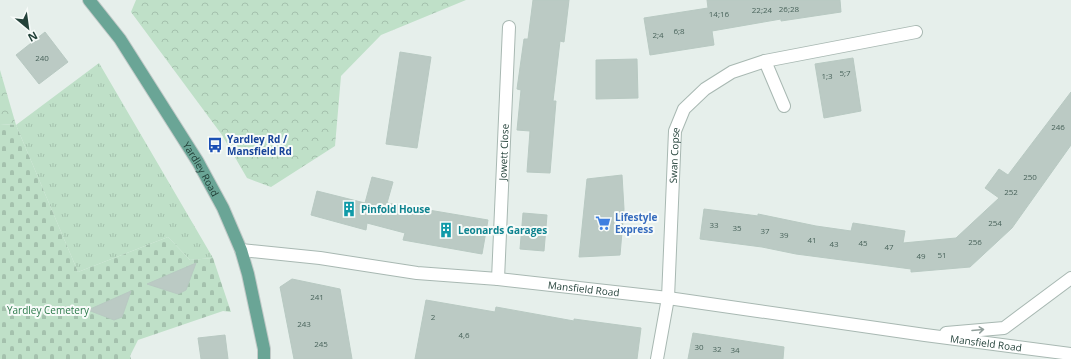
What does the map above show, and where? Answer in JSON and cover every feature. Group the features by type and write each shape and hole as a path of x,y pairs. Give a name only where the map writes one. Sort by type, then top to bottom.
{"main road":[{"name":"Yardley Road","path":"89,0 120,39 198,162 223,208 241,250 248,274 264,349 264,359"}],"street":[{"name":"Jowett Close","path":"498,279 509,27"},
{"name":"Swan Copse","path":"657,359 668,298 675,131 684,109 705,89 732,72 765,61 916,32"},
{"path":"765,61 784,106"},
{"name":"Mansfield Road","path":"241,250 320,258 417,273 498,279 668,298 925,335 1071,354"},
{"name":"Mansfield Road","path":"925,335 1004,328 1071,278"}],"green space":[{"path":"136,0 466,0 381,35 341,76 335,146 271,187 247,178 222,135 131,12"},
{"path":"99,63 213,258 190,260 168,237 78,272 16,125"},
{"path":"0,70 16,125 0,124"},
{"name":"Yardley Cemetery","path":"0,124 16,125 78,272 168,237 190,260 213,258 231,312 223,311 138,340 130,356 131,359 0,359"}],"building":[{"path":"533,0 569,0 564,42 560,41 553,101 556,101 550,173 527,172 530,131 517,130 521,90 517,89 524,39 528,39"},
{"path":"707,0 840,0 841,12 781,21 781,19 712,31 714,45 650,55 644,18 708,8"},
{"path":"45,32 68,62 39,84 16,55"},
{"path":"400,52 431,57 417,148 386,144"},
{"path":"853,58 861,111 824,118 815,64"},
{"path":"637,59 638,98 596,99 596,60"},
{"path":"1071,92 1071,145 1012,228 970,267 911,272 911,269 796,254 762,247 700,239 704,209 758,216 758,214 816,226 851,231 853,223 905,231 903,243 956,238 999,198 985,188 999,169 1008,175"},
{"name":"Lifestyle Express","path":"622,175 624,209 620,255 579,257 587,179"},
{"path":"372,177 393,182 387,203 488,220 482,254 403,240 405,233 367,223 366,230 311,215 317,191 365,203"},
{"path":"523,213 547,215 544,251 520,249"},
{"path":"196,263 186,290 178,294 147,284"},
{"path":"292,279 340,289 352,359 294,359 280,287"},
{"path":"131,291 122,317 114,320 88,310"},
{"path":"426,300 495,312 496,307 574,321 574,319 641,328 637,359 415,359"},
{"path":"693,333 784,347 783,359 688,359"},
{"path":"225,335 228,359 201,359 198,338"}],"place":[{"name":"Yardley Rd / Mansfield Rd","path":"215,145"},
{"name":"Pinfold House","path":"349,209"},
{"name":"Lifestyle Express","path":"603,223"},
{"name":"Leonards Garages","path":"446,230"}]}
